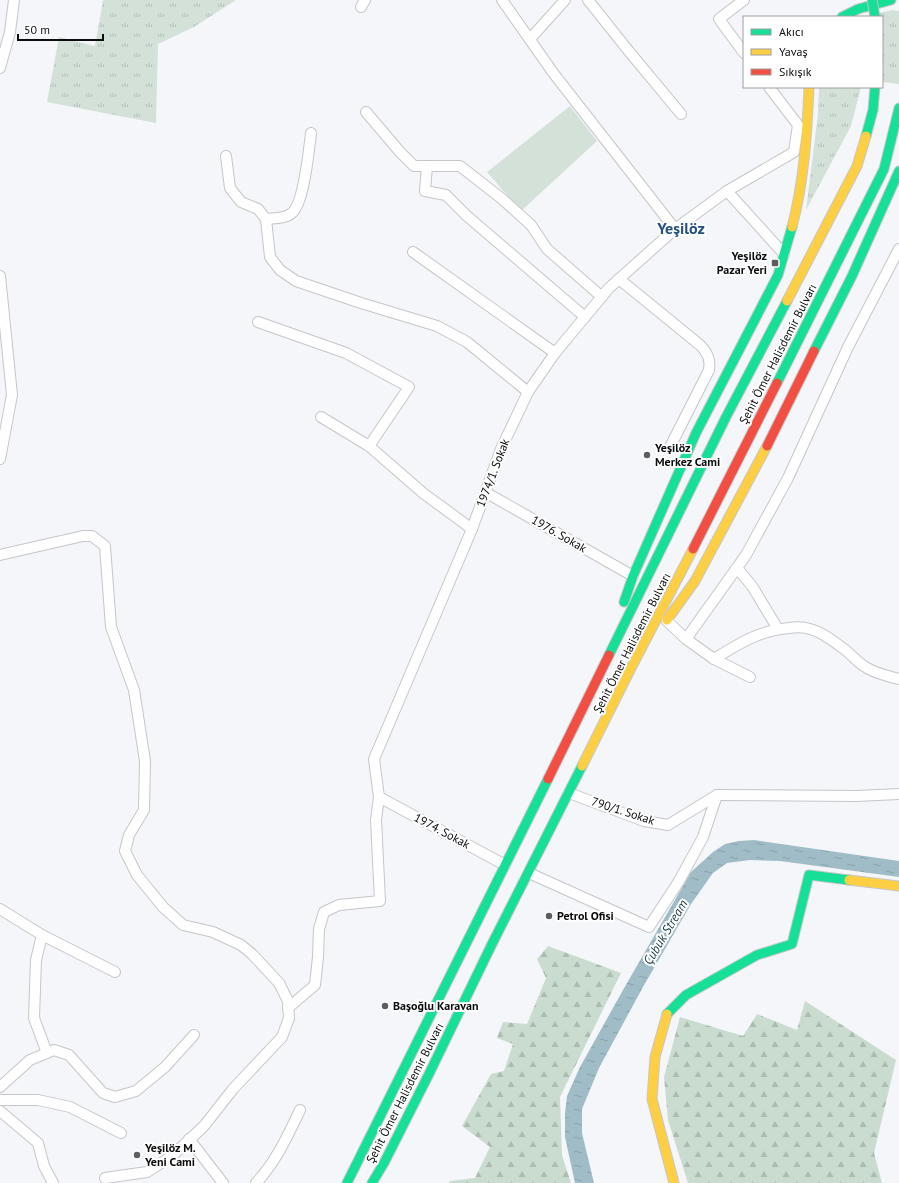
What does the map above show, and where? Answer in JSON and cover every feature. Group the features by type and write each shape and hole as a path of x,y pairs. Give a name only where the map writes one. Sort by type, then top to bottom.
{"main road":[{"path":"872,0 875,16"},
{"path":"844,16 858,10 892,0 899,0"},
{"path":"834,16 845,5"},
{"name":"Şehit Ömer Halisdemir Bulvarı","path":"598,677 633,576 659,515 696,433 778,275 795,215 801,182 807,130 809,88"},
{"name":"Şehit Ömer Halisdemir Bulvarı","path":"347,1183 726,417 857,166 873,110 875,88"},
{"name":"Şehit Ömer Halisdemir Bulvarı","path":"372,1183 384,1163 429,1074 492,944 884,169 899,108"},
{"path":"629,672 696,581 752,475 852,276 899,171"},
{"path":"674,1183 652,1099 655,1057 667,1012 686,995 721,975 758,955 792,944 809,875 899,886"}],"street":[{"path":"0,68 10,32 14,0"},
{"path":"502,0 554,74 675,229"},
{"path":"530,39 565,0"},
{"path":"588,0 681,114"},
{"path":"743,52 719,20 744,0"},
{"name":"1974/1. Sokak","path":"379,797 374,759 472,529 501,449 528,392 555,353 619,279 675,229 727,191 794,152 798,125 770,88"},
{"path":"366,112 414,166 460,166 501,198 531,225 547,249 602,297"},
{"path":"266,220 286,217 294,211 303,188 311,133"},
{"path":"226,156 230,188 241,202 258,209 266,220 270,257 280,270 296,281 437,326 467,342 528,392"},
{"path":"427,166 424,191 446,195 467,216 585,317"},
{"path":"727,191 784,254"},
{"path":"686,638 746,555 788,478 848,347 899,249"},
{"path":"413,252 555,353"},
{"path":"0,276 3,341 12,395 0,459"},
{"path":"619,279 700,345 709,357 709,370 670,447"},
{"path":"258,322 346,353 409,387 369,446"},
{"path":"321,417 369,446 423,493 472,529"},
{"name":"1976. Sokak","path":"485,492 633,576"},
{"path":"0,555 88,536 92,536 105,546 111,626 134,690 145,761 144,810 129,835 125,851 137,875 163,907 183,925 213,932 241,944 279,983 288,1001 289,1018 282,1037 233,1089 204,1126 172,1156 147,1172 106,1178"},
{"path":"737,568 752,586 778,629"},
{"path":"667,621 714,660 750,678"},
{"path":"714,660 746,640 762,633 778,629 798,627 809,628 847,651 867,668 883,675 899,679"},
{"name":"790/1. Sokak","path":"569,793 644,821 668,825 717,795"},
{"path":"529,873 649,927 679,881 703,837 717,795 856,796 899,794"},
{"path":"288,1008 315,985 319,929 324,912 339,905 380,901 376,820 379,797"},
{"name":"1974. Sokak","path":"379,797 505,865"},
{"path":"0,909 42,935 115,972"},
{"path":"42,935 36,960 34,1018 48,1053"},
{"path":"0,1087 30,1060 54,1050 69,1055 102,1093 115,1097 136,1091 165,1067 194,1035"},
{"path":"0,1100 38,1100 70,1107 121,1133"},
{"path":"256,1183 264,1175 279,1152 300,1110"},
{"path":"0,1111 38,1143 44,1166 53,1183"},
{"path":"189,1139 223,1183"}],"green space":[{"path":"103,0 236,0 194,27 158,44 156,123 47,102 59,37 95,46"},
{"path":"892,10 899,11 899,84 883,82 883,16 868,16"},
{"path":"819,88 861,88 851,126 806,210 818,114"},
{"path":"570,106 597,141 521,211 487,172"},
{"path":"548,946 621,973 560,1097 562,1155 571,1183 449,1183 450,1181 475,1178 490,1147 462,1126 491,1074 504,1071 513,1044 497,1038 503,1022 527,1024 546,978 537,959"},
{"path":"805,1001 896,1060 874,1153 882,1183 688,1183 668,1120 664,1077 680,1017 743,1036 757,1014 797,1030"}],"water":[{"name":"Çubuk Stream","path":"754,840 899,861 899,877 780,861 750,860 727,863 713,873 691,904 643,987 599,1068 582,1109 582,1133 594,1183 575,1183 565,1137 565,1113 567,1096 580,1067 691,872 713,852 725,844"}],"traffic: fast":[{"path":"872,0 875,16"},
{"path":"844,16 858,9 891,0"},
{"path":"866,136 873,110 875,88"},
{"path":"777,383 884,169 899,108"},
{"path":"814,351 852,276 899,171"},
{"path":"624,602 633,576 696,433 778,275 792,227"},
{"path":"609,655 726,417 787,301"},
{"path":"372,1183 384,1163 429,1074 492,944 582,766"},
{"path":"347,1183 548,779"},
{"path":"667,1014 686,995 757,955 792,944 809,875 849,880"}],"traffic: slow":[{"path":"792,227 802,175 806,140 809,88"},
{"path":"787,301 857,166 866,136"},
{"path":"667,620 695,581 767,446"},
{"path":"582,766 693,549"},
{"path":"849,880 899,886"},
{"path":"667,1014 655,1057 652,1099 674,1183"}],"traffic: jam":[{"path":"767,446 814,351"},
{"path":"693,549 777,383"},
{"path":"548,779 609,655"}],"place":[{"name":"Yeşilöz Pazar Yeri","path":"775,263"},
{"name":"Yeşilöz Merkez Cami","path":"647,455"},
{"name":"Petrol Ofisi","path":"549,916"},
{"name":"Başoğlu Karavan","path":"385,1006"},
{"name":"Yeşilöz M. Yeni Cami","path":"137,1155"}],"district":[{"name":"Yeşilöz","path":"681,228"}]}
